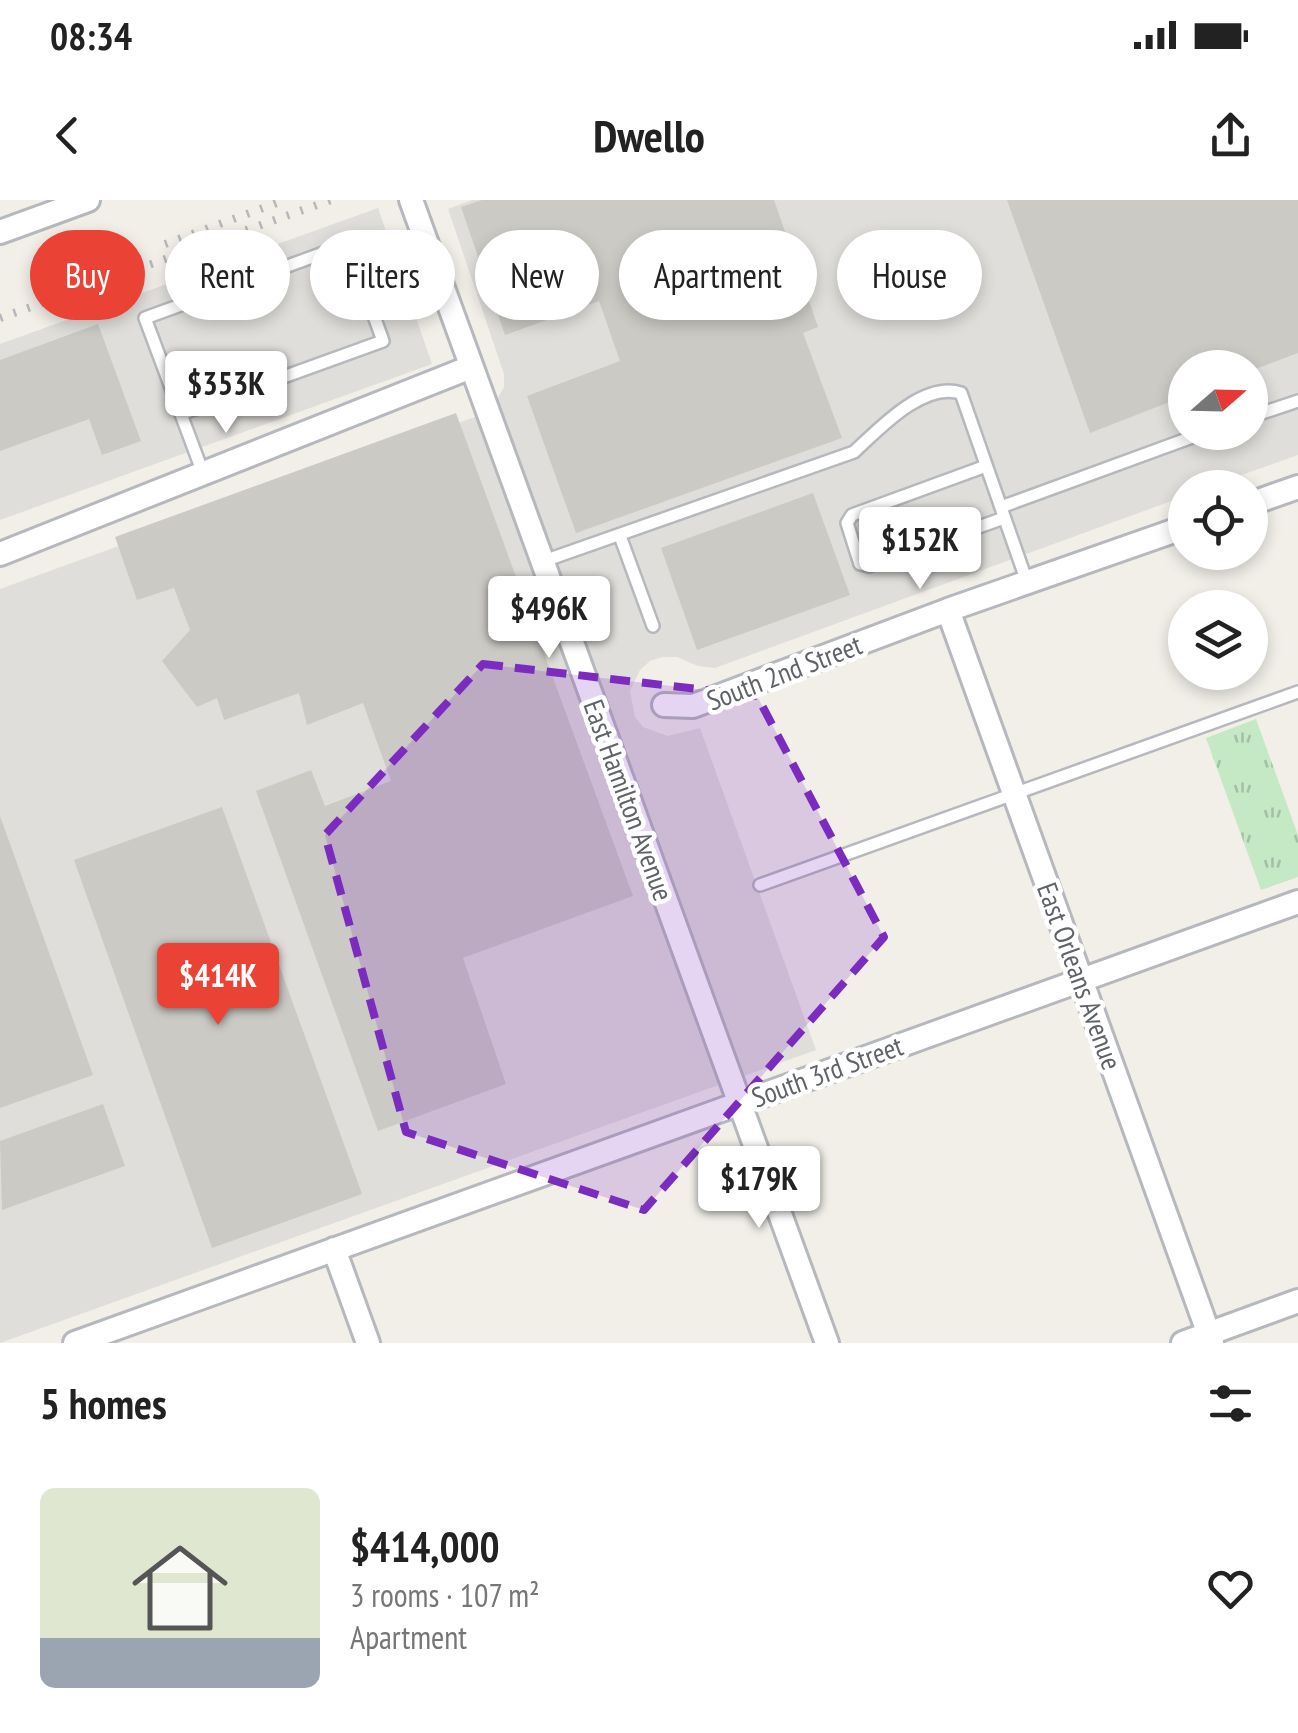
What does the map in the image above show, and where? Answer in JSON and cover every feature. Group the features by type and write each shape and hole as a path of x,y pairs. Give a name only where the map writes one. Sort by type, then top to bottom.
{"street":[{"path":"0,232 88,200"},
{"name":"East Hamilton Avenue","path":"411,200 827,1343"},
{"path":"0,554 471,367"},
{"path":"1268,498 1298,487"},
{"name":"South 2nd Street","path":"664,705 693,706 1168,533"},
{"name":"East Orleans Avenue","path":"948,610 1210,1338"},
{"name":"South 3rd Street","path":"75,1343 1298,902"},
{"path":"334,1249 368,1343"},
{"path":"1182,1343 1210,1338 1298,1301"}],"lane":[{"path":"181,414 383,341 348,244 146,318 181,414 203,474"},
{"path":"541,562 854,452 914,401 953,390 961,393 1027,583"},
{"path":"1268,410 1298,400"},
{"path":"986,466 852,515 848,523 860,564 869,566 1168,447"},
{"path":"620,536 653,626"},
{"path":"760,885 1298,692"}],"highlighted area":[{"path":"483,664 757,696 884,937 644,1210 406,1132 325,835"}],"shaded area":[{"path":"472,200 1298,200 1298,455 1256,470 1168,470 1168,502 715,668 663,657 640,670 630,691 635,717 643,727 668,736 700,728 816,1050 0,1343 0,589 483,414 493,407 504,387 504,374 486,320 599,320 599,230 475,230 475,289 448,209"},
{"path":"378,208 386,230 317,230"},
{"path":"310,232 310,320 417,320 432,364 0,520 0,344 67,320 145,320 145,292 165,285 165,320 290,320 290,240"}],"green space":[{"path":"1256,719 1298,835 1298,877 1261,890 1206,738"}],"building":[{"path":"482,200 774,200 784,230 619,230 619,320 816,320 818,327 803,333 842,438 576,533 527,396 620,361 599,301 599,230 475,230 475,248 461,207"},
{"path":"1007,200 1298,200 1298,353 1268,364 1268,350 1168,350 1168,403 1090,433"},
{"path":"500,320 546,320 505,335"},
{"path":"98,324 141,441 102,455 89,419 0,451 0,360"},
{"path":"456,413 633,896 463,958 506,1084 378,1131 256,791 311,770 325,806 391,781 363,703 307,725 299,693 224,720 217,698 197,707 162,661 190,630 174,588 137,600 115,537"},
{"path":"813,493 850,595 697,650 661,548"},
{"path":"222,807 362,1194 212,1248 74,860"},
{"path":"0,816 93,1075 0,1108"},
{"path":"103,1104 125,1166 2,1210 0,1141"}],"railway":[{"path":"203,230 285,200"},
{"path":"0,318 331,200"}]}
